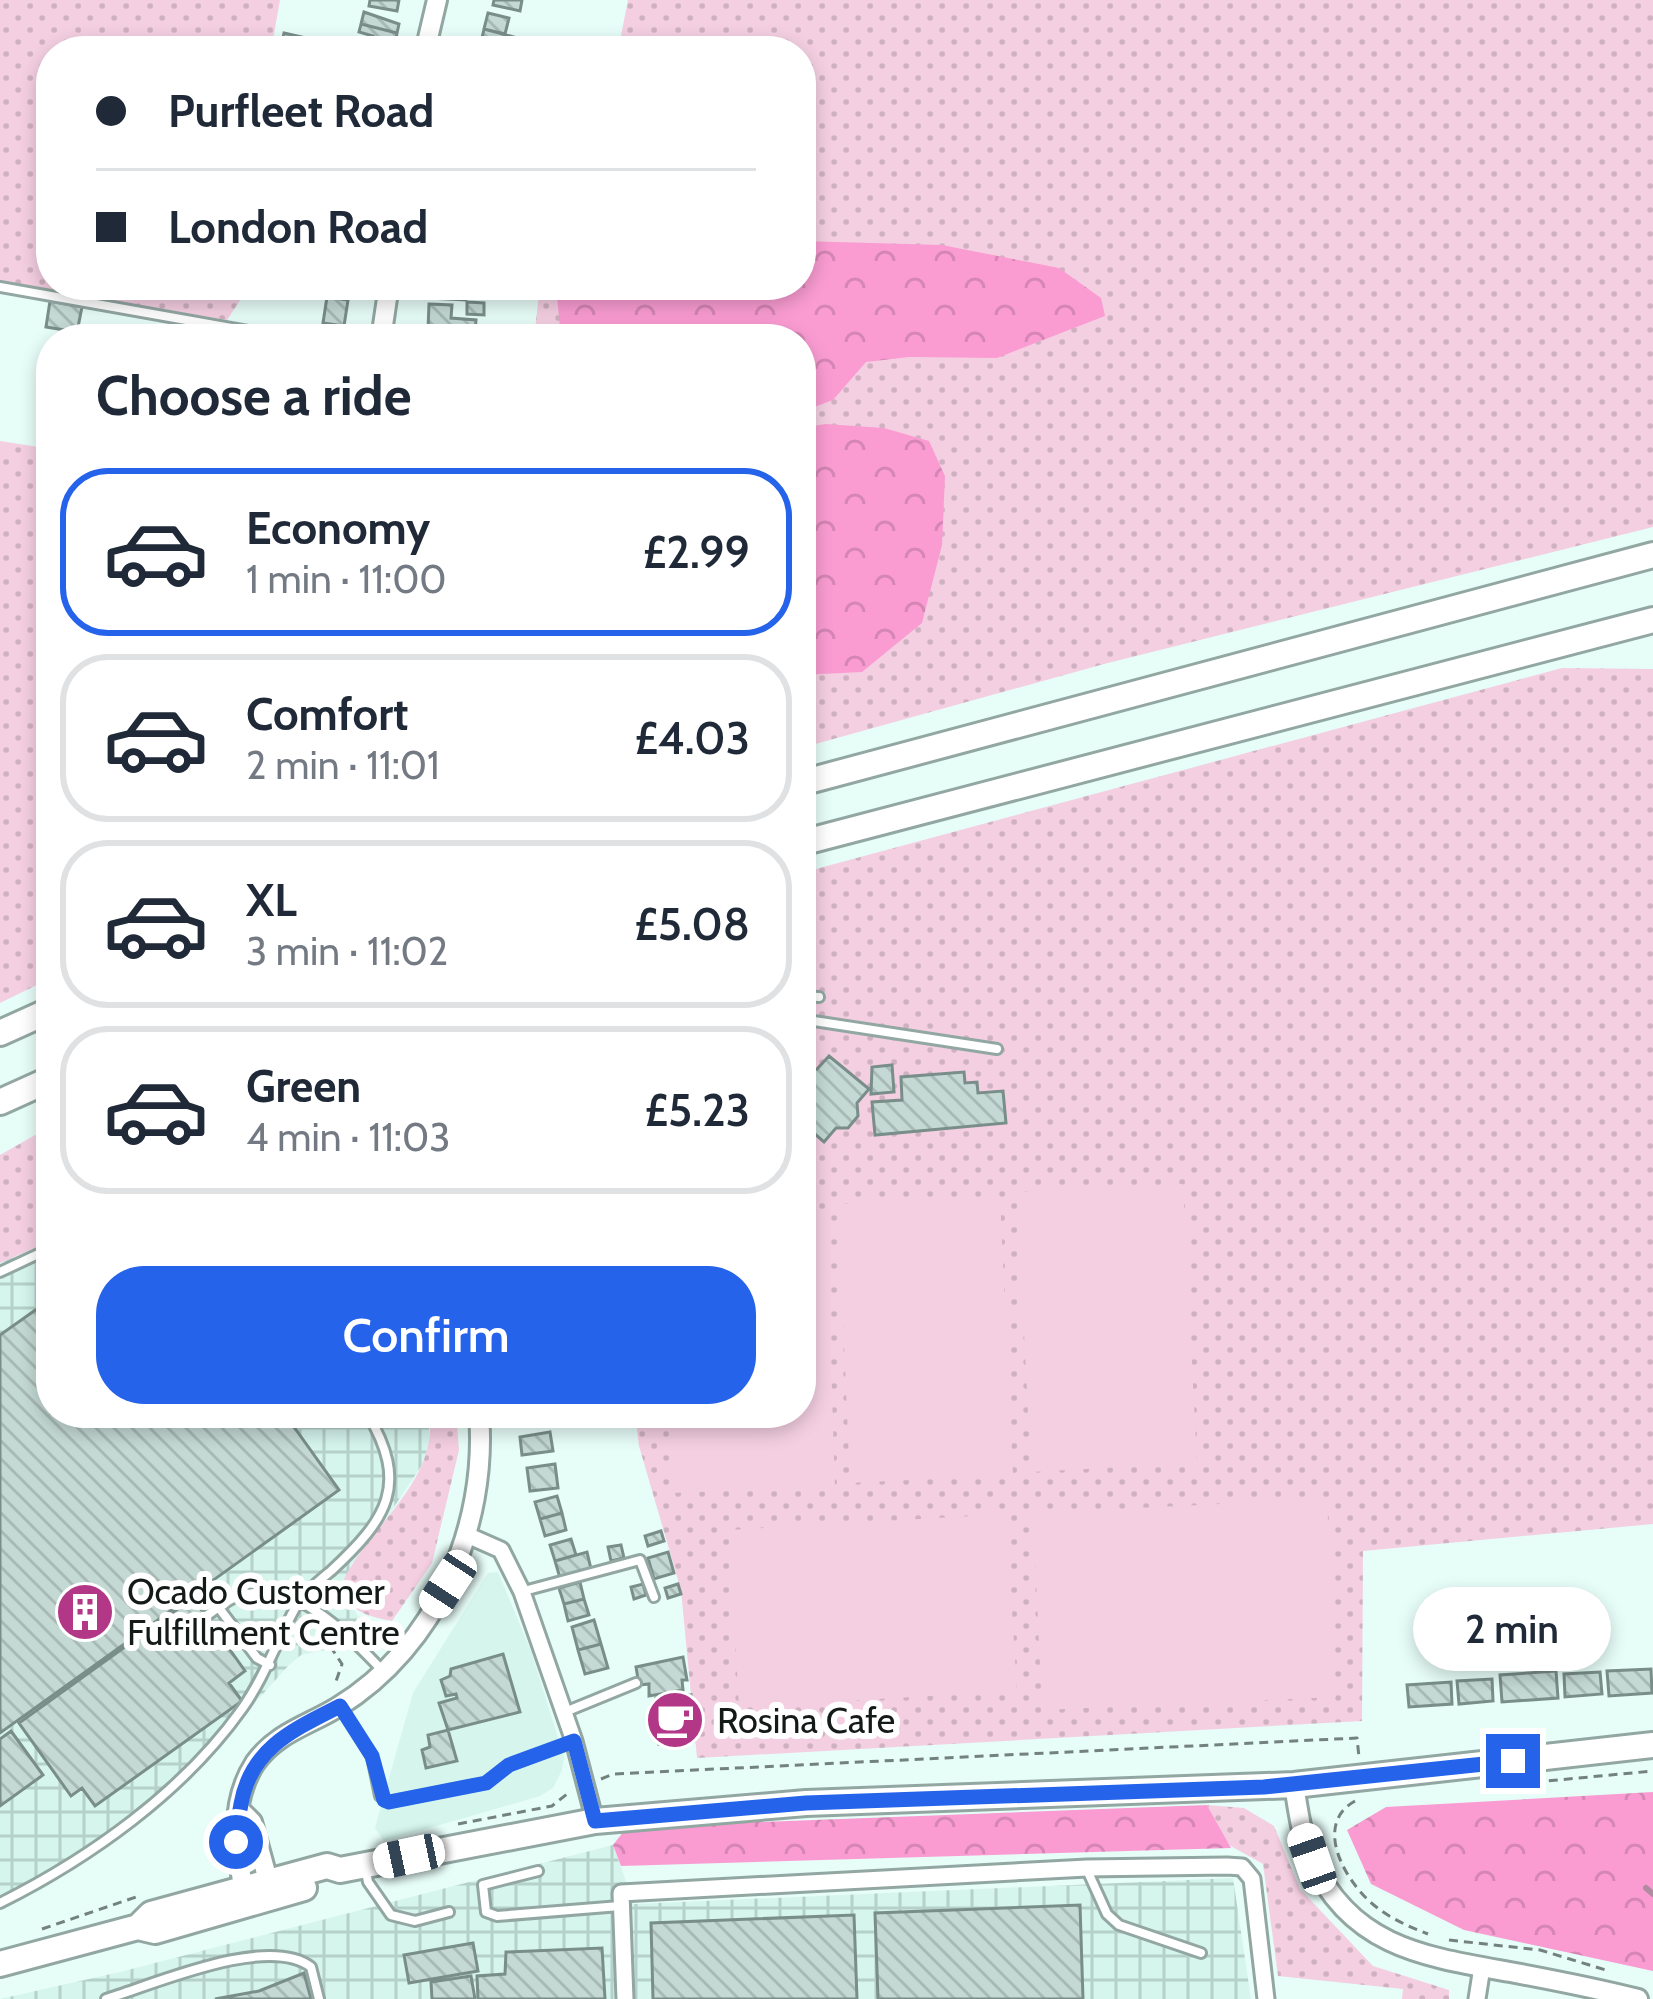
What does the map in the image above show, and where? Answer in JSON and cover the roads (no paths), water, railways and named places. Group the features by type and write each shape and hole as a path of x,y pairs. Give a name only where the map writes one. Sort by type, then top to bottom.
{"main road":[{"path":"816,779 1653,555"},
{"path":"816,839 1653,620"},
{"path":"0,1033 36,1017"},
{"path":"0,1113 9,1097"},
{"path":"0,1964 138,1927 151,1914 258,1891 327,1866 352,1868 595,1821 806,1803 1294,1785 1653,1745"}],"street":[{"path":"429,36 437,0"},
{"path":"258,1891 234,1827 245,1784 267,1749 288,1732 340,1706 383,1671 408,1644 448,1584 479,1485 479,1428"},
{"path":"467,1535 501,1550 522,1592 565,1712 595,1821"},
{"path":"1294,1785 1312,1859 1330,1892 1379,1937 1412,1953 1638,1999"},
{"path":"625,1999 621,1893 1087,1868 1227,1866 1242,1867 1252,1879 1266,1999"},
{"path":"1477,1999 1482,1967"}],"lane":[{"path":"0,287 36,293"},
{"path":"73,300 208,324"},
{"path":"816,1020 998,1049"},
{"path":"0,1272 36,1255"},
{"path":"0,1903 75,1862 123,1825 172,1785 241,1711 270,1665 300,1599 355,1549 388,1504 391,1478 375,1428"},
{"path":"522,1592 640,1560 654,1597"},
{"path":"206,1616 237,1597 300,1599 345,1632 383,1671"},
{"path":"219,1608 257,1658 270,1665"},
{"path":"565,1712 636,1683"},
{"path":"340,1706 372,1756 380,1796 389,1802 486,1783 509,1765 574,1741"},
{"path":"352,1868 391,1915 416,1921 448,1912"},
{"path":"1087,1868 1107,1914 1119,1925 1201,1953"},
{"path":"538,1871 483,1886 486,1912 497,1916 621,1906"},
{"path":"106,1999 232,1961 278,1954 310,1967 319,1999"}],"waterway":[{"path":"1646,1888 1653,1894"}],"place":[{"name":"Ocado Customer Fulfillment Centre","path":"85,1612"},
{"name":"Rosina Cafe","path":"675,1720"}]}
